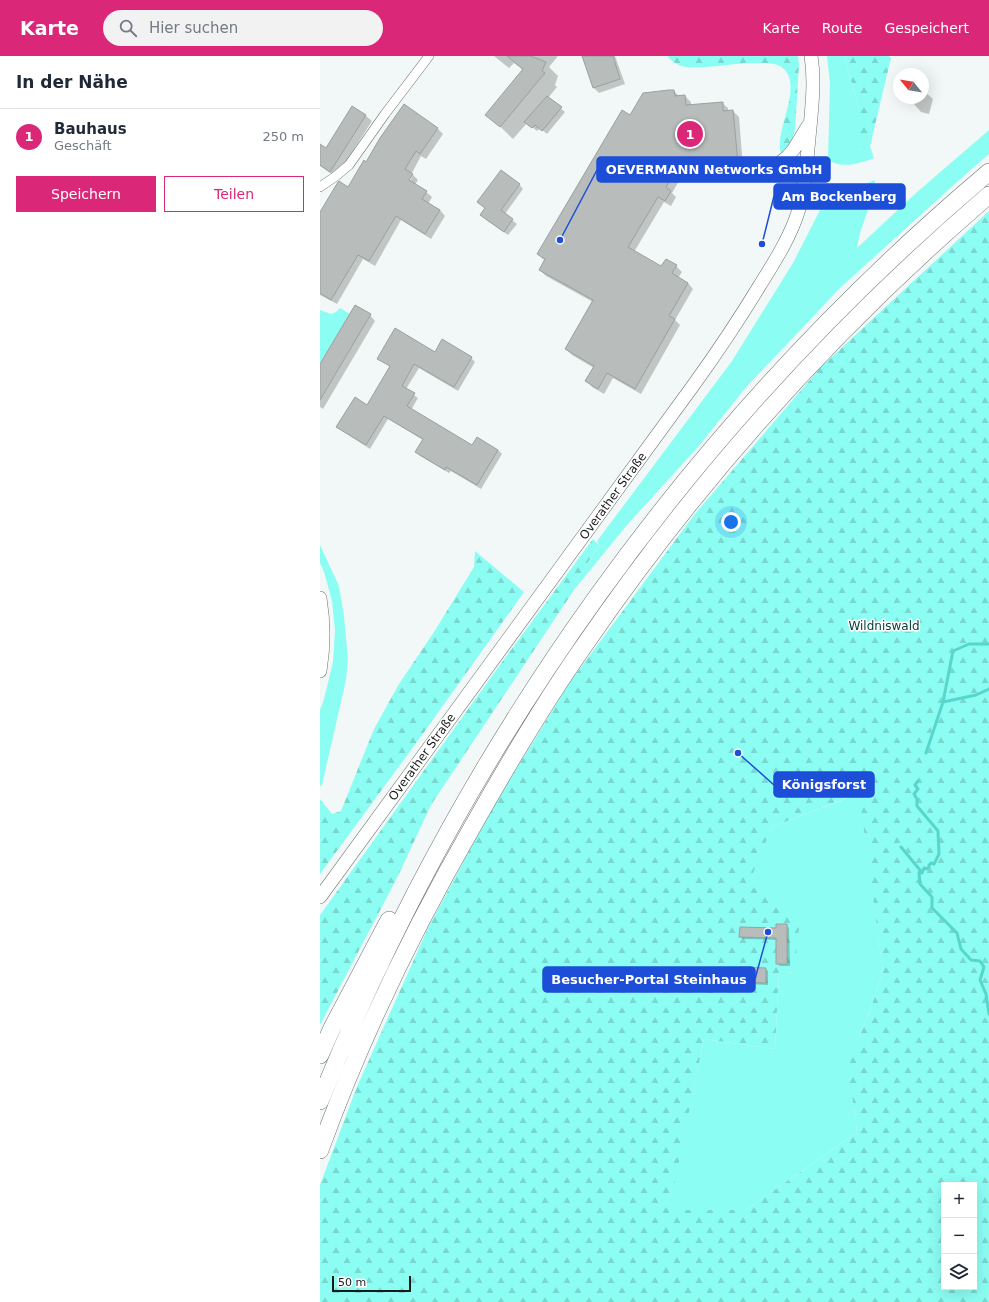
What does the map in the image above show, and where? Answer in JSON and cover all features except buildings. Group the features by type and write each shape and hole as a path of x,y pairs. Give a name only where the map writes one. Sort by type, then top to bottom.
{"highway":[{"path":"320,1100 347,1034 395,932 432,860 479,776 558,652 639,538 729,429 787,364 844,304 911,241 989,172"},
{"path":"320,1150 378,1008 444,876 520,744 585,644 628,583 687,506 767,412 861,314 920,257 989,195"},
{"path":"320,1055 379,938 428,849 451,813 479,776"}],"main road":[{"name":"Overather Straße","path":"320,897 682,402 740,318 782,247 799,209 805,176 810,123 811,56"},
{"path":"771,170 794,149 810,123"},
{"path":"320,598 323,624 323,642 320,671"}],"street":[{"path":"320,187 336,176 349,164 384,114 429,56"}],"green space":[{"path":"667,56 798,56 799,64 795,130 787,150 781,153 780,143 781,132 788,107 790,84 787,74 780,66 770,63 751,63 710,67 687,67 676,63"},
{"path":"827,56 844,56 859,108 859,150 870,146 874,158 863,162 844,165 828,159 830,83"},
{"path":"844,56 889,56 891,58 870,146 859,150 859,108"},
{"path":"989,130 989,154 840,288 747,386 698,447 627,525 574,590 579,576 599,545 597,541 732,361 793,263 820,210 826,190 832,184 865,184 875,180 874,192 860,233 857,248 916,193"},
{"name":"Wildniswald","path":"989,211 989,1302 320,1302 320,1185 356,1089 428,928 491,810 570,682 694,515 821,367","holes":["859,793 883,972 869,1013 852,1054 849,1067 849,1079 857,1132 746,1210 669,1210 704,1039 775,1049 779,971 794,973 800,921 749,883 772,827"]},
{"path":"340,308 350,314 320,364 320,310 331,314"},
{"path":"593,539 599,545 579,576 574,590 431,805 398,876 320,1025 320,915 502,662"},
{"path":"320,545 339,586 344,616 348,659 346,680 322,785 320,786 320,710 333,662 335,631 332,601 320,563"},
{"path":"475,551 524,592 320,874 320,799 332,814 341,811 374,729 399,684 434,632 474,567"},
{"path":"860,793 883,972 859,1037 854,1107 857,1132 746,1210 668,1210 704,1039 775,1049 779,971 794,973 748,883 772,827"}],"waterway":[{"path":"926,753 943,702 953,651 969,644 989,644"},
{"path":"943,702 976,695 989,689"},
{"path":"918,781 915,785 918,789 914,794 917,799 917,806 938,831 939,854 934,864 931,863 927,869 924,868 922,873 919,873 920,884 932,897 932,908 957,933 961,949 971,960 980,961 984,967 980,980 986,994 989,1014"},
{"path":"901,847 920,870 919,873"}],"place":[{"name":"Bauhaus","path":"690,134"},
{"name":"OEVERMANN Networks GmbH","path":"560,240"},
{"name":"Am Bockenberg","path":"762,244"},
{"name":"Königsforst","path":"738,753"},
{"name":"Besucher-Portal Steinhaus","path":"768,932"}]}
